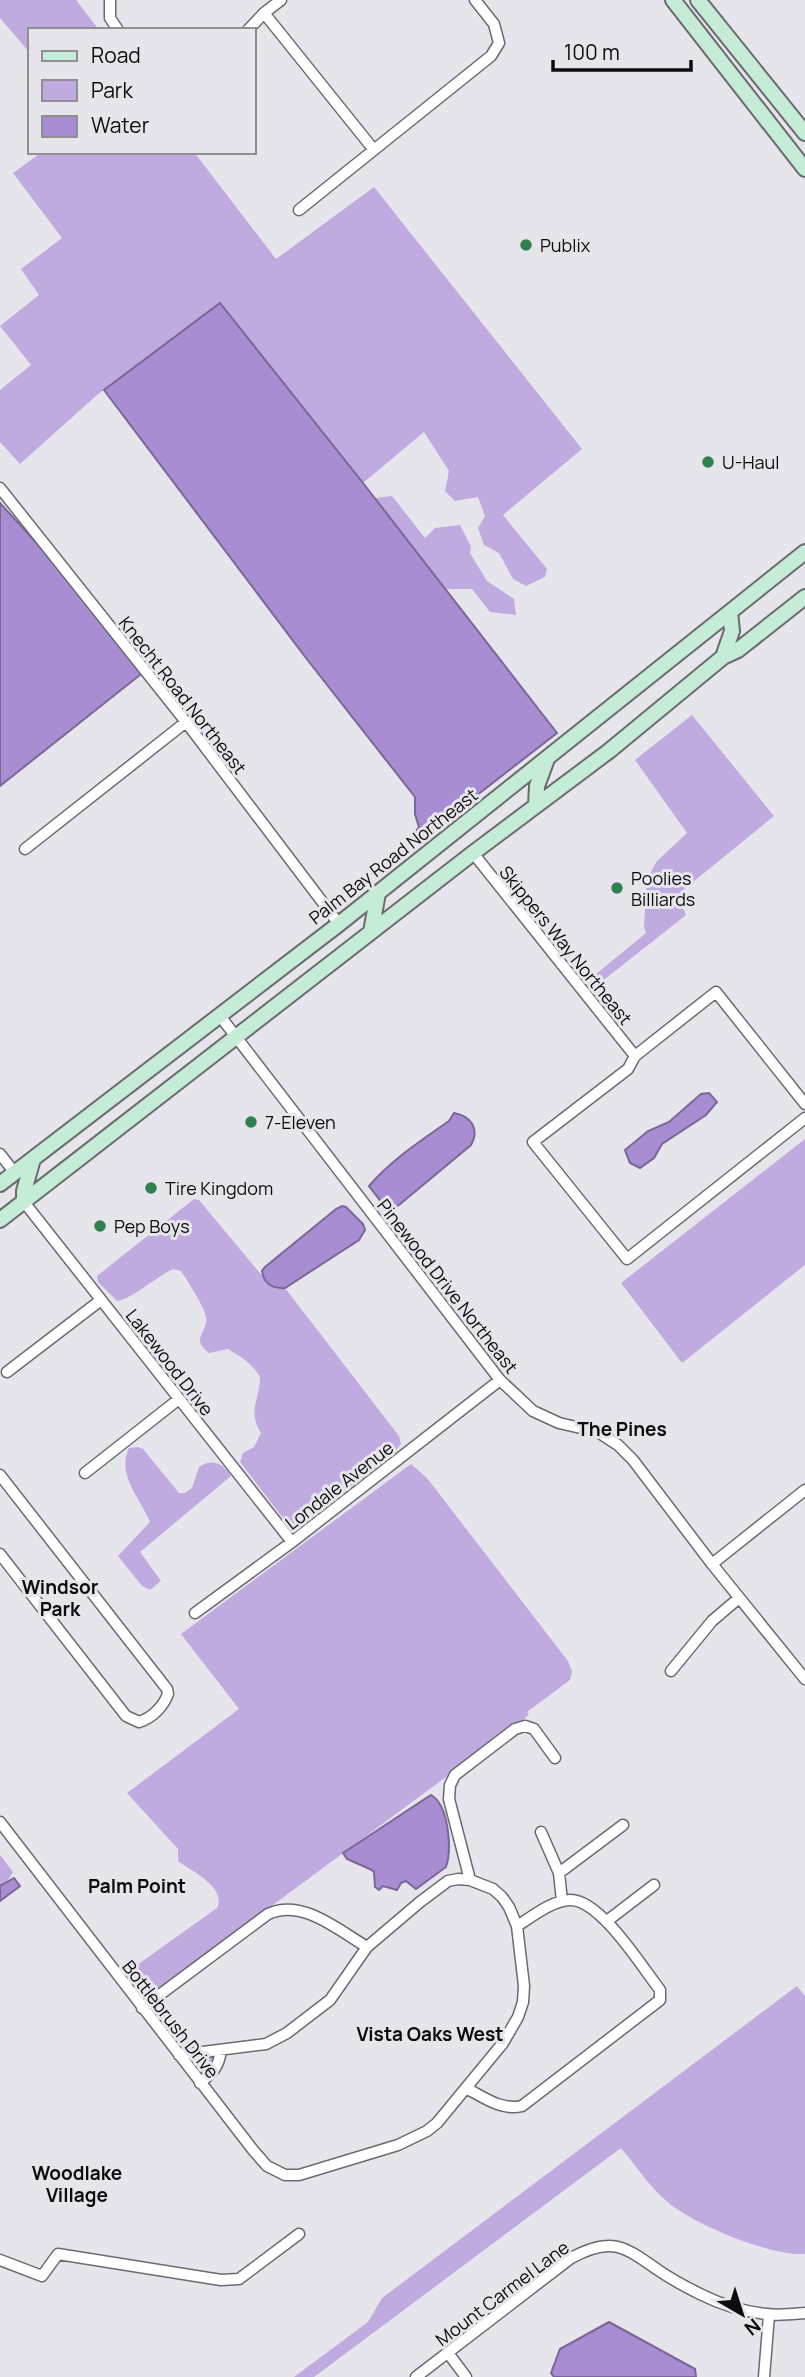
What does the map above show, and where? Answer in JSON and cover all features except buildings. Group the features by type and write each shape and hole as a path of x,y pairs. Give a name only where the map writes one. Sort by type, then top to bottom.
{"main road":[{"path":"674,0 805,169"},
{"path":"686,0 702,19 719,27"},
{"path":"698,0 805,134"},
{"path":"762,114 782,129 805,157"},
{"name":"Palm Bay Road Northeast","path":"0,1184 339,924 805,552"},
{"path":"6,1216 608,751 723,657 738,650 805,597"},
{"path":"723,657 732,631 730,612"},
{"path":"536,805 537,786 548,757"},
{"path":"371,932 378,893"},
{"path":"24,1202 24,1191 33,1159"},
{"path":"6,1216 16,1194 15,1173"}],"street":[{"path":"110,0 110,18 117,28"},
{"path":"250,28 281,0"},
{"path":"299,210 491,56 499,43 494,24 475,0"},
{"path":"264,13 374,150"},
{"name":"Knecht Road Northeast","path":"0,488 186,722 339,924"},
{"path":"25,849 186,722"},
{"name":"Skippers Way Northeast","path":"473,853 635,1056"},
{"path":"805,1104 716,992 635,1056 628,1069 533,1142 627,1259 805,1118"},
{"name":"Pinewood Drive Northeast","path":"220,1016 500,1380 533,1411 559,1423 598,1432 633,1460 712,1564 805,1679"},
{"path":"0,1154 15,1173"},
{"name":"Lakewood Drive","path":"24,1202 292,1542"},
{"path":"7,1372 101,1300"},
{"name":"Londale Avenue","path":"195,1613 292,1542 500,1380"},
{"path":"85,1473 179,1399"},
{"path":"0,1475 167,1689 162,1706 146,1720 139,1722 126,1716 0,1554"},
{"path":"712,1564 805,1490"},
{"path":"671,1671 712,1621 739,1598"},
{"path":"470,1880 449,1798 450,1785 456,1775 515,1729 525,1726 534,1729 555,1758"},
{"name":"Bottlebrush Drive","path":"0,1822 253,2150 267,2166 277,2172 299,2175 398,2145 428,2132 503,2043 518,2017 524,1986 517,1926"},
{"path":"559,1873 623,1825"},
{"path":"541,1832 559,1873 562,1901"},
{"path":"178,2055 266,2044 304,2022 330,2000 367,1947 449,1881 470,1880 493,1889 509,1907 517,1926 562,1901 584,1901 607,1921 660,1990 660,2000 522,2106 501,2106 466,2088"},
{"path":"607,1921 654,1885"},
{"path":"142,2008 268,1914 279,1909 303,1910 367,1947"},
{"path":"200,2083 214,2072 219,2064 221,2050"},
{"path":"0,2260 42,2276 58,2254 221,2280 239,2279 299,2234"},
{"name":"Mount Carmel Lane","path":"416,2377 571,2258 587,2249 614,2245 633,2251 662,2272 702,2295 738,2308 769,2315 805,2313"},
{"path":"764,2377 769,2315"},
{"path":"448,2353 466,2377"}],"green space":[{"path":"0,0 76,0 97,28 28,28 28,51 0,18"},
{"path":"39,154 196,154 276,259 374,187 582,449 503,515 547,569 545,577 526,586 513,579 499,553 484,545 478,528 485,516 478,497 455,501 445,491 449,471 424,432 363,483 220,303 97,395 20,464 0,442 0,390 31,365 0,326 39,295 21,269 62,238 13,173"},
{"path":"392,496 425,538 435,528 460,525 471,547 470,553 487,581 514,599 516,615 490,612 472,589 446,589 375,498"},
{"path":"692,715 774,816 677,895 686,915 596,986 590,979 646,933 644,927 647,879 657,861 687,833 635,760"},
{"path":"805,1139 805,1265 682,1363 621,1283"},
{"path":"194,1199 199,1200 269,1284 276,1289 285,1288 399,1436 401,1444 391,1456 294,1526 286,1522 240,1462 243,1453 254,1447 261,1433 255,1418 260,1377 250,1364 228,1349 209,1353 203,1348 200,1339 206,1322 205,1313 181,1271 173,1269 130,1296 117,1301 98,1282 97,1276"},
{"path":"129,1448 143,1449 179,1493 185,1493 192,1488 199,1467 204,1464 217,1463 231,1476 140,1552 161,1581 150,1590 142,1586 118,1556 150,1522 131,1486 126,1468"},
{"path":"411,1464 427,1478 568,1661 572,1671 570,1680 527,1712 529,1714 523,1720 150,1996 141,1998 125,1978 130,1970 217,1908 219,1900 217,1893 206,1880 178,1861 178,1849 127,1793 239,1709 181,1634"},
{"path":"0,1855 13,1872 0,1886"},
{"path":"797,1986 805,1996 805,2254 754,2245 682,2213 656,2191 621,2148 314,2377 294,2377 368,2322 382,2298"},
{"path":"206,2055 217,2057 207,2070 199,2074 192,2066"}],"water":[{"path":"220,303 557,733 418,841 413,835 419,827 415,814 415,797 306,658 104,390"},
{"path":"0,503 150,667 0,786"},
{"path":"709,1093 717,1102 706,1115 662,1144 654,1158 640,1168 630,1163 625,1150 648,1131 669,1122 701,1094"},
{"path":"454,1113 465,1117 472,1124 475,1134 471,1145 399,1205 392,1209 382,1203 369,1186 397,1159 449,1121"},
{"path":"342,1206 363,1224 365,1230 359,1240 285,1288 277,1288 267,1282 262,1271 265,1267"},
{"path":"431,1795 442,1808 448,1828 449,1850 446,1867 416,1889 406,1881 401,1883 397,1890 383,1886 379,1890 375,1887 374,1872 347,1859 343,1853"},
{"path":"14,1878 20,1886 0,1901 0,1886"},
{"path":"609,2322 695,2369 696,2377 554,2377 551,2373 560,2349"}],"place":[{"name":"Publix","path":"526,245"},
{"name":"U-Haul","path":"708,462"},
{"name":"Poolies Billiards","path":"617,888"},
{"name":"7-Eleven","path":"251,1122"},
{"name":"Tire Kingdom","path":"151,1188"},
{"name":"Pep Boys","path":"100,1226"}],"district":[{"name":"The Pines","path":"622,1429"},
{"name":"Windsor Park","path":"60,1598"},
{"name":"Palm Point","path":"137,1886"},
{"name":"Vista Oaks West","path":"430,2034"},
{"name":"Woodlake Village","path":"77,2184"}]}
